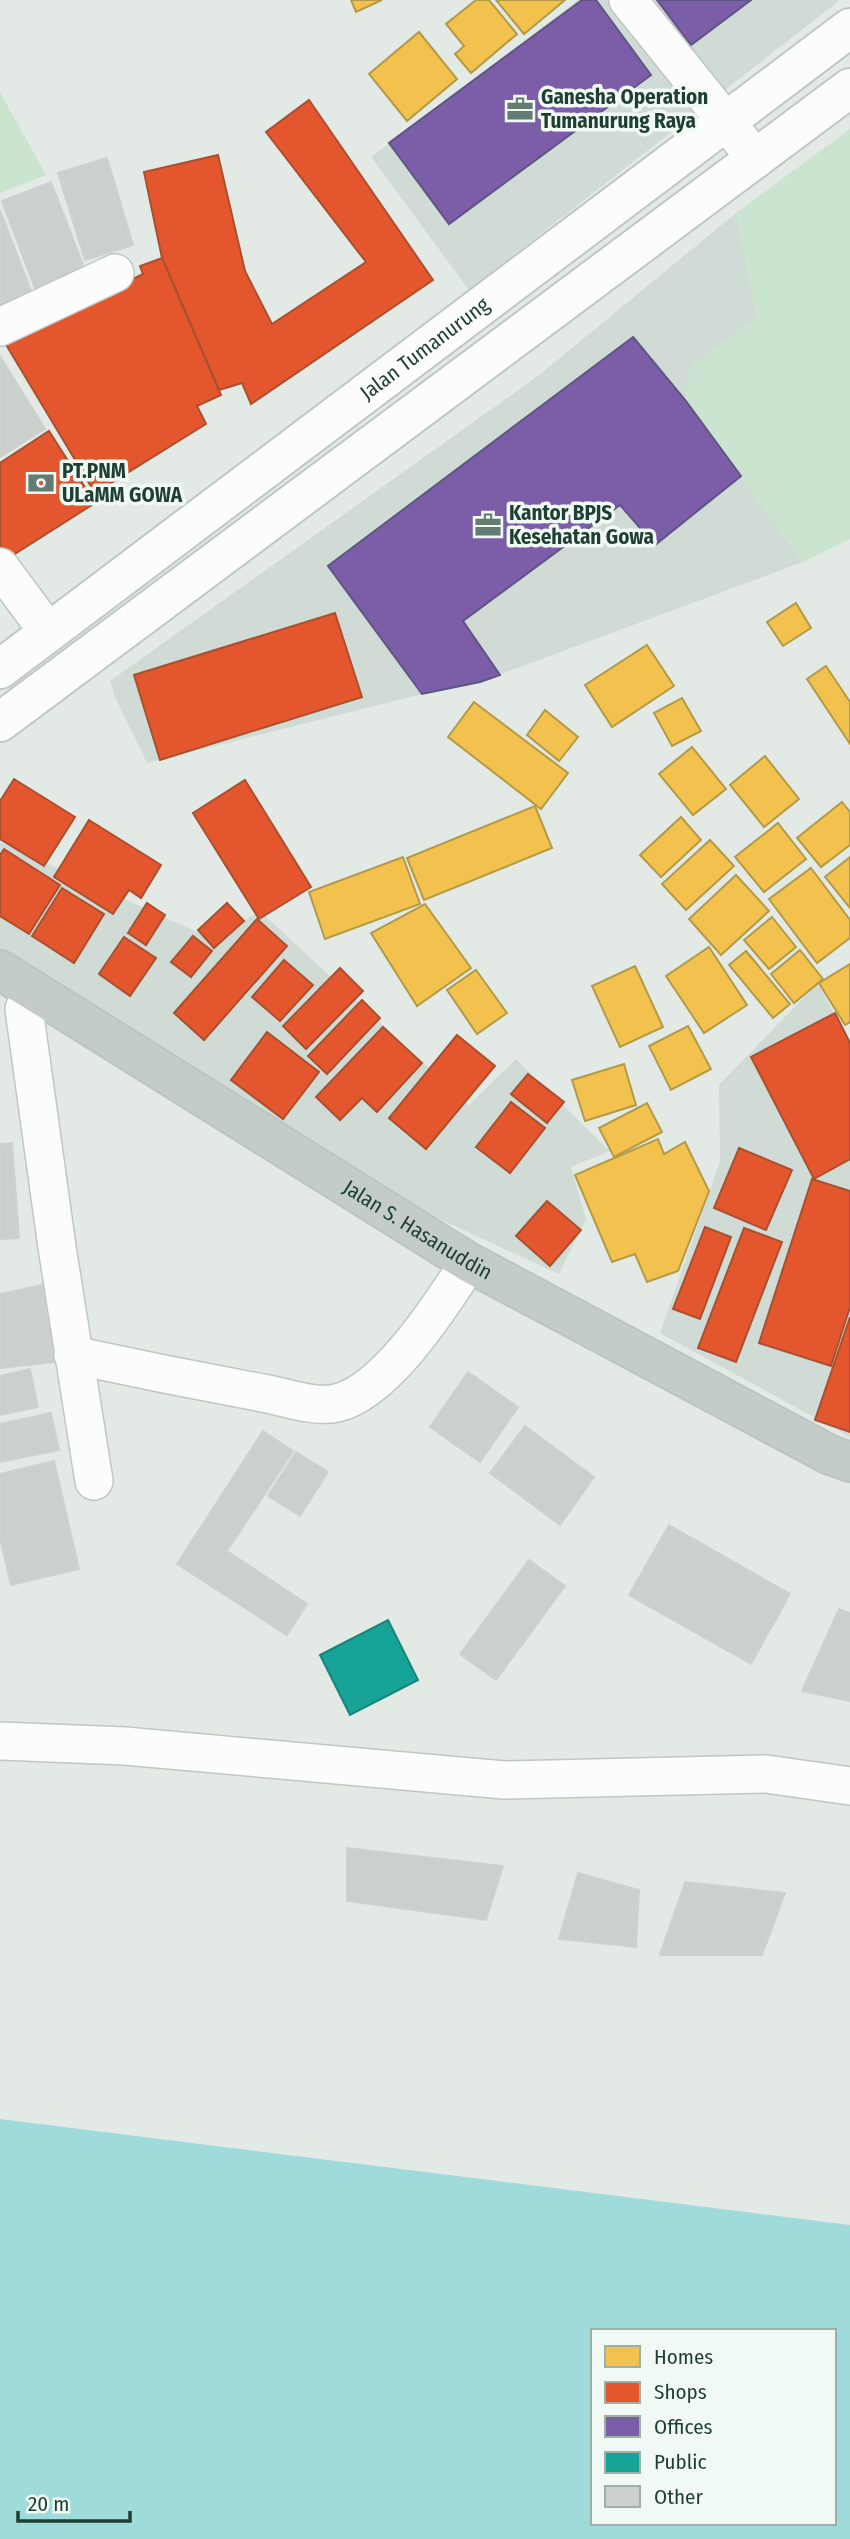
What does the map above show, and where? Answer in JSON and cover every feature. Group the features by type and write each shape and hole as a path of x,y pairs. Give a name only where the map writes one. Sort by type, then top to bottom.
{"highway":[{"name":"Jalan S. Hasanuddin","path":"0,970 468,1262 830,1455 850,1462"},
{"name":"Jalan S. Hasanuddin","path":"12,1002 458,1279 822,1473 850,1484"}],"street":[{"path":"628,0 756,159"},
{"name":"Jalan Tumanurung","path":"0,669 850,28"},
{"path":"0,722 850,88"},
{"path":"0,327 115,273"},
{"path":"0,567 49,634"},
{"path":"12,1002 94,1481"},
{"path":"74,1355 327,1405 337,1403 376,1381 429,1322 458,1279"},
{"path":"0,1741 125,1746 504,1780 766,1774 850,1786"}],"shaded area":[{"path":"578,0 840,0 469,290 371,157"},
{"path":"736,213 757,318 691,367 686,401 803,562 480,682 147,763 110,681 538,376"},
{"path":"0,842 212,939 260,911 469,1105 516,1059 610,1151 571,1167 586,1219 559,1274 433,1216 0,967"},
{"path":"818,983 850,1044 850,1437 660,1333 720,1161 719,1085"}],"green space":[{"path":"0,92 46,175 0,193"},
{"path":"850,129 850,539 803,562 686,401 691,367 757,318 736,213"}],"water":[{"path":"0,2119 850,2225 850,2539 0,2539"}],"building: Homes":[{"path":"351,0 382,0 356,12"},
{"path":"476,0 489,0 517,34 471,73 455,54 464,46 446,24"},
{"path":"496,0 565,0 524,34"},
{"path":"419,32 457,79 407,121 369,74"},
{"path":"796,603 811,628 783,646 767,622"},
{"path":"647,645 674,686 612,727 585,685"},
{"path":"826,666 850,702 850,744 807,679"},
{"path":"682,698 701,731 672,746 654,713"},
{"path":"474,702 568,773 541,809 448,737"},
{"path":"545,710 578,737 559,761 527,735"},
{"path":"692,747 726,789 693,815 659,774"},
{"path":"765,756 799,799 764,827 730,785"},
{"path":"842,802 850,812 850,845 821,867 797,838"},
{"path":"535,806 552,848 424,900 407,858"},
{"path":"681,817 701,840 661,877 640,855"},
{"path":"778,823 806,859 764,892 735,857"},
{"path":"710,840 734,866 686,910 662,884"},
{"path":"403,857 420,904 325,939 309,892"},
{"path":"850,857 850,908 825,877"},
{"path":"811,868 850,920 850,938 817,963 769,899"},
{"path":"736,875 769,911 721,955 689,919"},
{"path":"425,904 471,968 417,1006 371,933"},
{"path":"772,917 796,947 769,969 744,940"},
{"path":"709,947 747,1005 704,1033 666,976"},
{"path":"800,950 823,979 794,1003 771,974"},
{"path":"746,951 790,1004 773,1018 729,965"},
{"path":"850,964 850,1022 845,1025 819,983"},
{"path":"635,966 663,1027 620,1047 592,986"},
{"path":"476,970 507,1013 477,1034 447,990"},
{"path":"688,1026 711,1069 671,1090 649,1046"},
{"path":"624,1064 636,1105 585,1121 572,1080"},
{"path":"647,1103 662,1132 614,1157 599,1128"},
{"path":"658,1139 664,1154 685,1142 709,1191 678,1271 647,1282 635,1254 612,1262 575,1175"}],"building: Shops":[{"path":"309,100 433,280 251,404 242,383 219,390 162,258 144,172 218,155 245,271 272,324 366,262 266,132"},
{"path":"162,258 221,395 197,406 206,424 95,493 5,343 143,274 140,266"},
{"name":"PT.PNM ULaMM GOWA","path":"49,431 95,503 7,559 0,549 0,463"},
{"path":"335,613 362,697 160,760 134,675"},
{"path":"14,779 75,817 44,866 0,839 0,801"},
{"path":"245,780 311,887 259,919 193,813"},
{"path":"89,820 161,865 141,898 129,890 113,914 54,877"},
{"path":"4,849 60,885 29,934 0,916 0,855"},
{"path":"62,888 104,914 74,963 32,936"},
{"path":"147,903 165,915 146,945 128,933"},
{"path":"227,903 244,921 214,948 198,930"},
{"path":"257,919 287,946 204,1040 174,1013"},
{"path":"193,936 212,951 191,977 171,962"},
{"path":"124,937 156,958 130,996 99,974"},
{"path":"284,960 313,985 280,1021 252,997"},
{"path":"340,968 363,991 306,1049 283,1026"},
{"path":"362,1000 380,1018 327,1074 308,1056"},
{"path":"835,1013 850,1043 850,1159 814,1179 751,1057"},
{"path":"383,1027 422,1063 377,1112 362,1098 340,1120 316,1097"},
{"path":"267,1032 319,1072 283,1119 231,1080"},
{"path":"457,1035 495,1066 426,1149 389,1118"},
{"path":"528,1074 564,1102 547,1123 511,1094"},
{"path":"511,1102 545,1128 510,1173 476,1147"},
{"path":"739,1148 792,1170 766,1230 714,1208"},
{"path":"812,1179 850,1191 850,1307 831,1366 759,1343"},
{"path":"547,1201 581,1230 550,1266 516,1236"},
{"path":"705,1227 731,1237 700,1319 673,1309"},
{"path":"744,1228 782,1242 736,1362 698,1348"},
{"path":"850,1317 850,1432 815,1420"}],"building: Offices":[{"name":"Ganesha Operation Tumanurung Raya","path":"582,0 596,0 651,75 449,224 389,143"},
{"path":"657,0 751,0 691,45"},
{"name":"Kantor BPJS Kesehatan Gowa","path":"633,337 686,401 741,476 655,545 620,505 463,621 500,675 422,694 328,566"}],"building: Public":[{"path":"388,1620 418,1680 350,1715 320,1655"}],"building: Other":[{"path":"107,158 133,245 85,260 58,173"},
{"path":"51,182 85,270 39,299 2,201"},
{"path":"0,210 36,304 0,318"},
{"path":"0,356 45,429 0,457"},
{"path":"12,1143 19,1238 0,1239 0,1144"},
{"path":"43,1285 49,1322 59,1320 63,1361 0,1368 0,1294"},
{"path":"30,1369 38,1407 0,1415 0,1376"},
{"path":"468,1372 518,1407 480,1462 430,1427"},
{"path":"51,1413 59,1450 0,1462 0,1424"},
{"path":"525,1426 594,1477 560,1525 490,1473"},
{"path":"263,1431 293,1451 227,1551 307,1604 287,1635 177,1564"},
{"path":"296,1452 328,1472 300,1516 268,1496"},
{"path":"54,1461 79,1569 11,1585 0,1538 0,1474"},
{"path":"669,1525 790,1594 751,1664 629,1595"},
{"path":"529,1560 565,1586 496,1680 460,1654"},
{"path":"839,1609 850,1613 850,1701 802,1691"},
{"path":"347,1848 503,1866 486,1920 347,1901"},
{"path":"578,1873 639,1890 636,1947 559,1939"},
{"path":"685,1882 785,1893 762,1955 660,1955"}],"place":[{"name":"Ganesha Operation Tumanurung Raya","path":"520,109"},
{"name":"PT.PNM ULaMM GOWA","path":"41,483"},
{"name":"Kantor BPJS Kesehatan Gowa","path":"488,525"}]}
